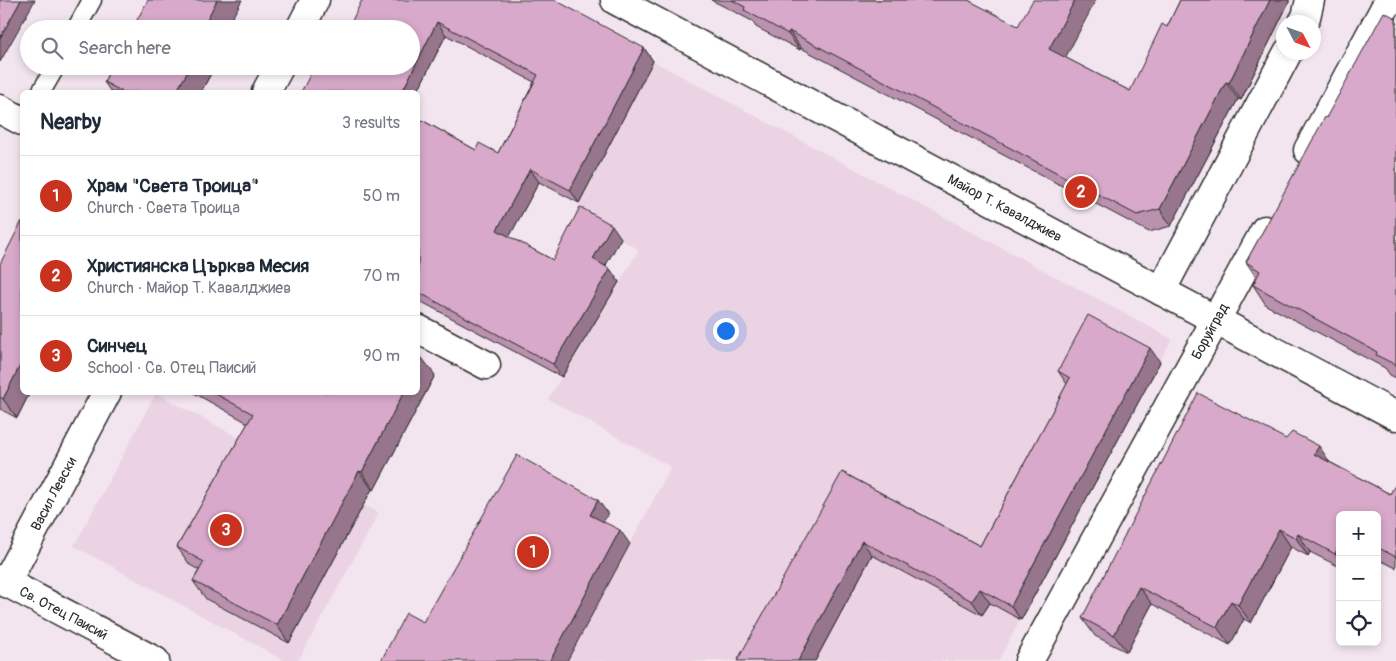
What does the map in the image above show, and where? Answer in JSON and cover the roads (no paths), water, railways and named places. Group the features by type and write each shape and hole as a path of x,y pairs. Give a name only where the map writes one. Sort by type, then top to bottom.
{"street":[{"path":"305,20 316,0"},
{"name":"Майор Т. Кавалджиев","path":"615,0 1396,416"},
{"path":"1306,15 1310,0"},
{"path":"1296,173 1389,0"},
{"path":"1161,291 1284,60"},
{"path":"267,90 275,75"},
{"path":"0,110 20,120"},
{"name":"Боруйград","path":"1030,661 1277,208"},
{"path":"420,330 486,365"},
{"name":"Васил Левски","path":"2,586 105,395"},
{"name":"Св. Отец Паисий","path":"2,586 155,661"}],"lane":[{"path":"81,20 92,0"},
{"path":"43,90 51,75"}],"place":[{"name":"Християнска Църква Месия","path":"1081,192"},
{"name":"Синчец","path":"226,530"},
{"name":"Храм \"Света Троица\"","path":"533,552"}]}
